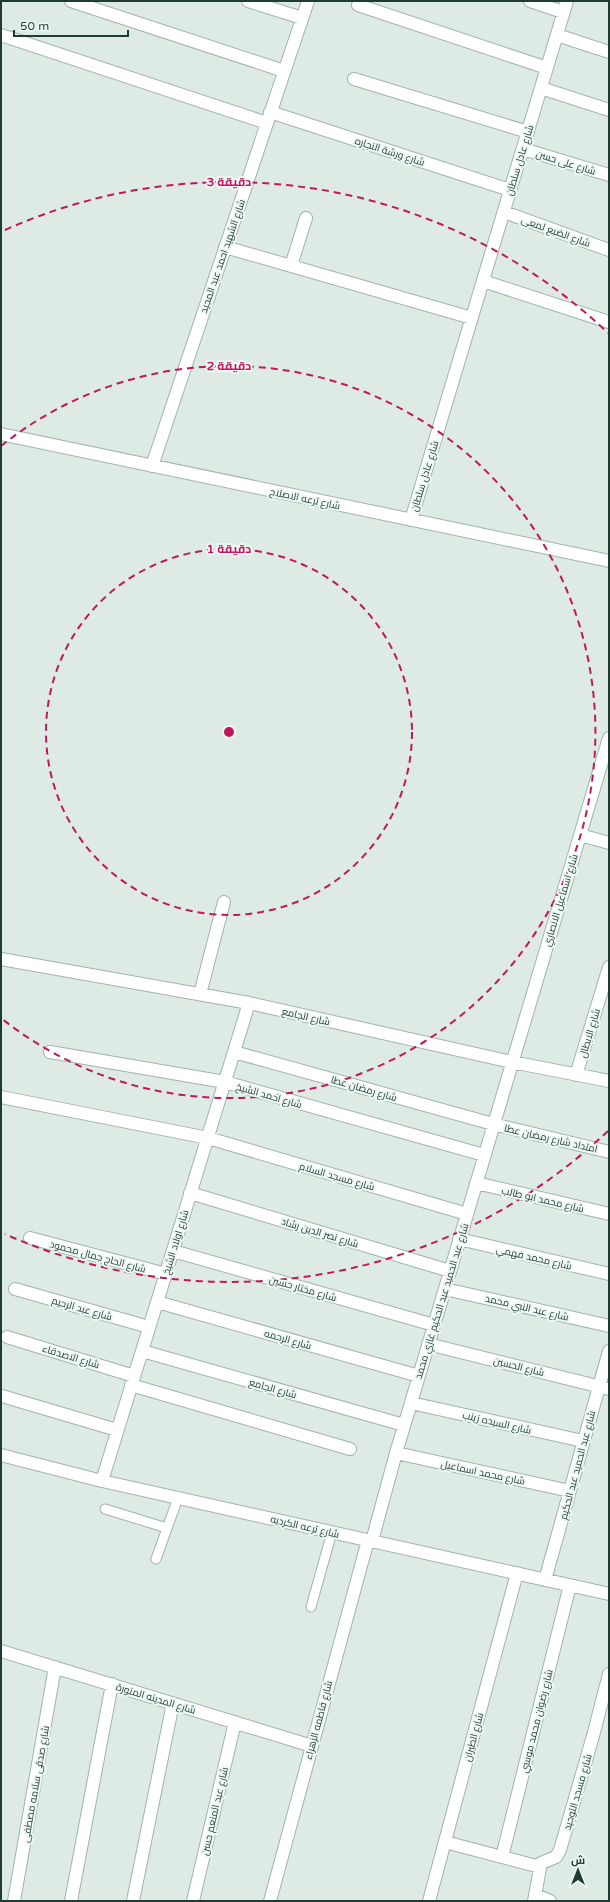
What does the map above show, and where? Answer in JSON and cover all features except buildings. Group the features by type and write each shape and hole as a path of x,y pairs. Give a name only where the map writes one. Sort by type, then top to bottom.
{"street":[{"path":"71,1 284,71"},
{"path":"248,1 302,18"},
{"name":"شارع الشهيد احمد عبد المجيد","path":"152,466 308,1"},
{"path":"530,1 565,7"},
{"path":"358,5 547,68"},
{"name":"شارع عادل سلطان","path":"410,520 565,7"},
{"name":"شارع ورشة النجاره","path":"1,35 269,118 510,190"},
{"path":"557,35 609,52"},
{"path":"354,79 528,132"},
{"path":"541,88 609,110"},
{"name":"شارع على حسن","path":"523,148 609,175"},
{"name":"شارع الضبع لمعى","path":"504,212 609,250"},
{"path":"291,266 306,218"},
{"path":"225,247 472,318"},
{"path":"483,280 609,322"},
{"name":"شارع ترعه الاصلاح","path":"1,434 609,561"},
{"name":"شارع اسماعيل الانصاري","path":"512,1062 580,835 604,774 609,738"},
{"path":"580,835 609,843"},
{"path":"200,994 224,902"},
{"name":"شارع الجامع","path":"1,959 249,1003 512,1062 609,1081"},
{"name":"شارع الابطال","path":"576,1075 609,967"},
{"name":"شارع اولاد الشيخ","path":"102,1481 249,1003"},
{"name":"شارع احمد الشيخ","path":"50,1052 225,1082 484,1155"},
{"name":"شارع رمضان عطا","path":"234,1052 494,1124"},
{"name":"شارع عبد الحميد عبد الحكيم غازي محمد","path":"370,1540 512,1062"},
{"name":"شارع مسجد السلام","path":"1,1097 208,1138 467,1214"},
{"name":"امتداد شارع رمضان عطا","path":"494,1124 609,1152"},
{"name":"شارع محمد ابو طالب","path":"476,1183 609,1214"},
{"name":"شارع نصر الدين رشاد","path":"190,1193 450,1271"},
{"name":"شارع الحاج جمال محمود","path":"30,1238 166,1274"},
{"name":"شارع محمد فهمي","path":"459,1240 609,1274"},
{"name":"شارع مختار حسين","path":"173,1251 434,1325"},
{"name":"شارع عبد الرحيم","path":"15,1289 149,1327"},
{"name":"شارع عبد النبي محمد","path":"445,1289 609,1326"},
{"name":"شارع الرحمه","path":"157,1302 419,1376"},
{"name":"شارع الاصدقاء","path":"7,1337 133,1380 350,1449"},
{"name":"شارع الحسين","path":"428,1344 604,1388"},
{"name":"شارع الجامع","path":"142,1351 404,1425"},
{"name":"شارع عبد الحميد عبد الحكيم","path":"545,1580 583,1442 604,1388 609,1351"},
{"path":"2,1396 117,1430"},
{"name":"شارع السيده زينب","path":"411,1403 583,1442"},
{"name":"شارع محمد اسماعيل","path":"396,1453 570,1491"},
{"name":"شارع ترعه الكرديه","path":"1,1455 102,1481 609,1594"},
{"name":"شارع فاطمه الزهراء","path":"270,1901 370,1540"},
{"name":"شارع الطيران","path":"429,1901 517,1573"},
{"name":"شارع رضوان محمد موسي","path":"502,1857 570,1585"},
{"name":"شارع المدينه المنورة","path":"1,1651 312,1746"},
{"name":"شارع صدقى سلامه مصطفى","path":"14,1901 55,1667"},
{"name":"شارع مسجد التوحيد","path":"540,1867 544,1861 556,1857 560,1850 593,1736 609,1674"},
{"path":"71,1901 112,1684"},
{"path":"133,1901 173,1703"},
{"name":"شارع عبد المنعم حسن","path":"192,1901 235,1722"},
{"path":"445,1842 540,1867 536,1898 550,1901"}],"lane":[{"path":"156,1559 178,1498"},
{"path":"105,1509 167,1528"},
{"path":"311,1607 332,1532"}]}
